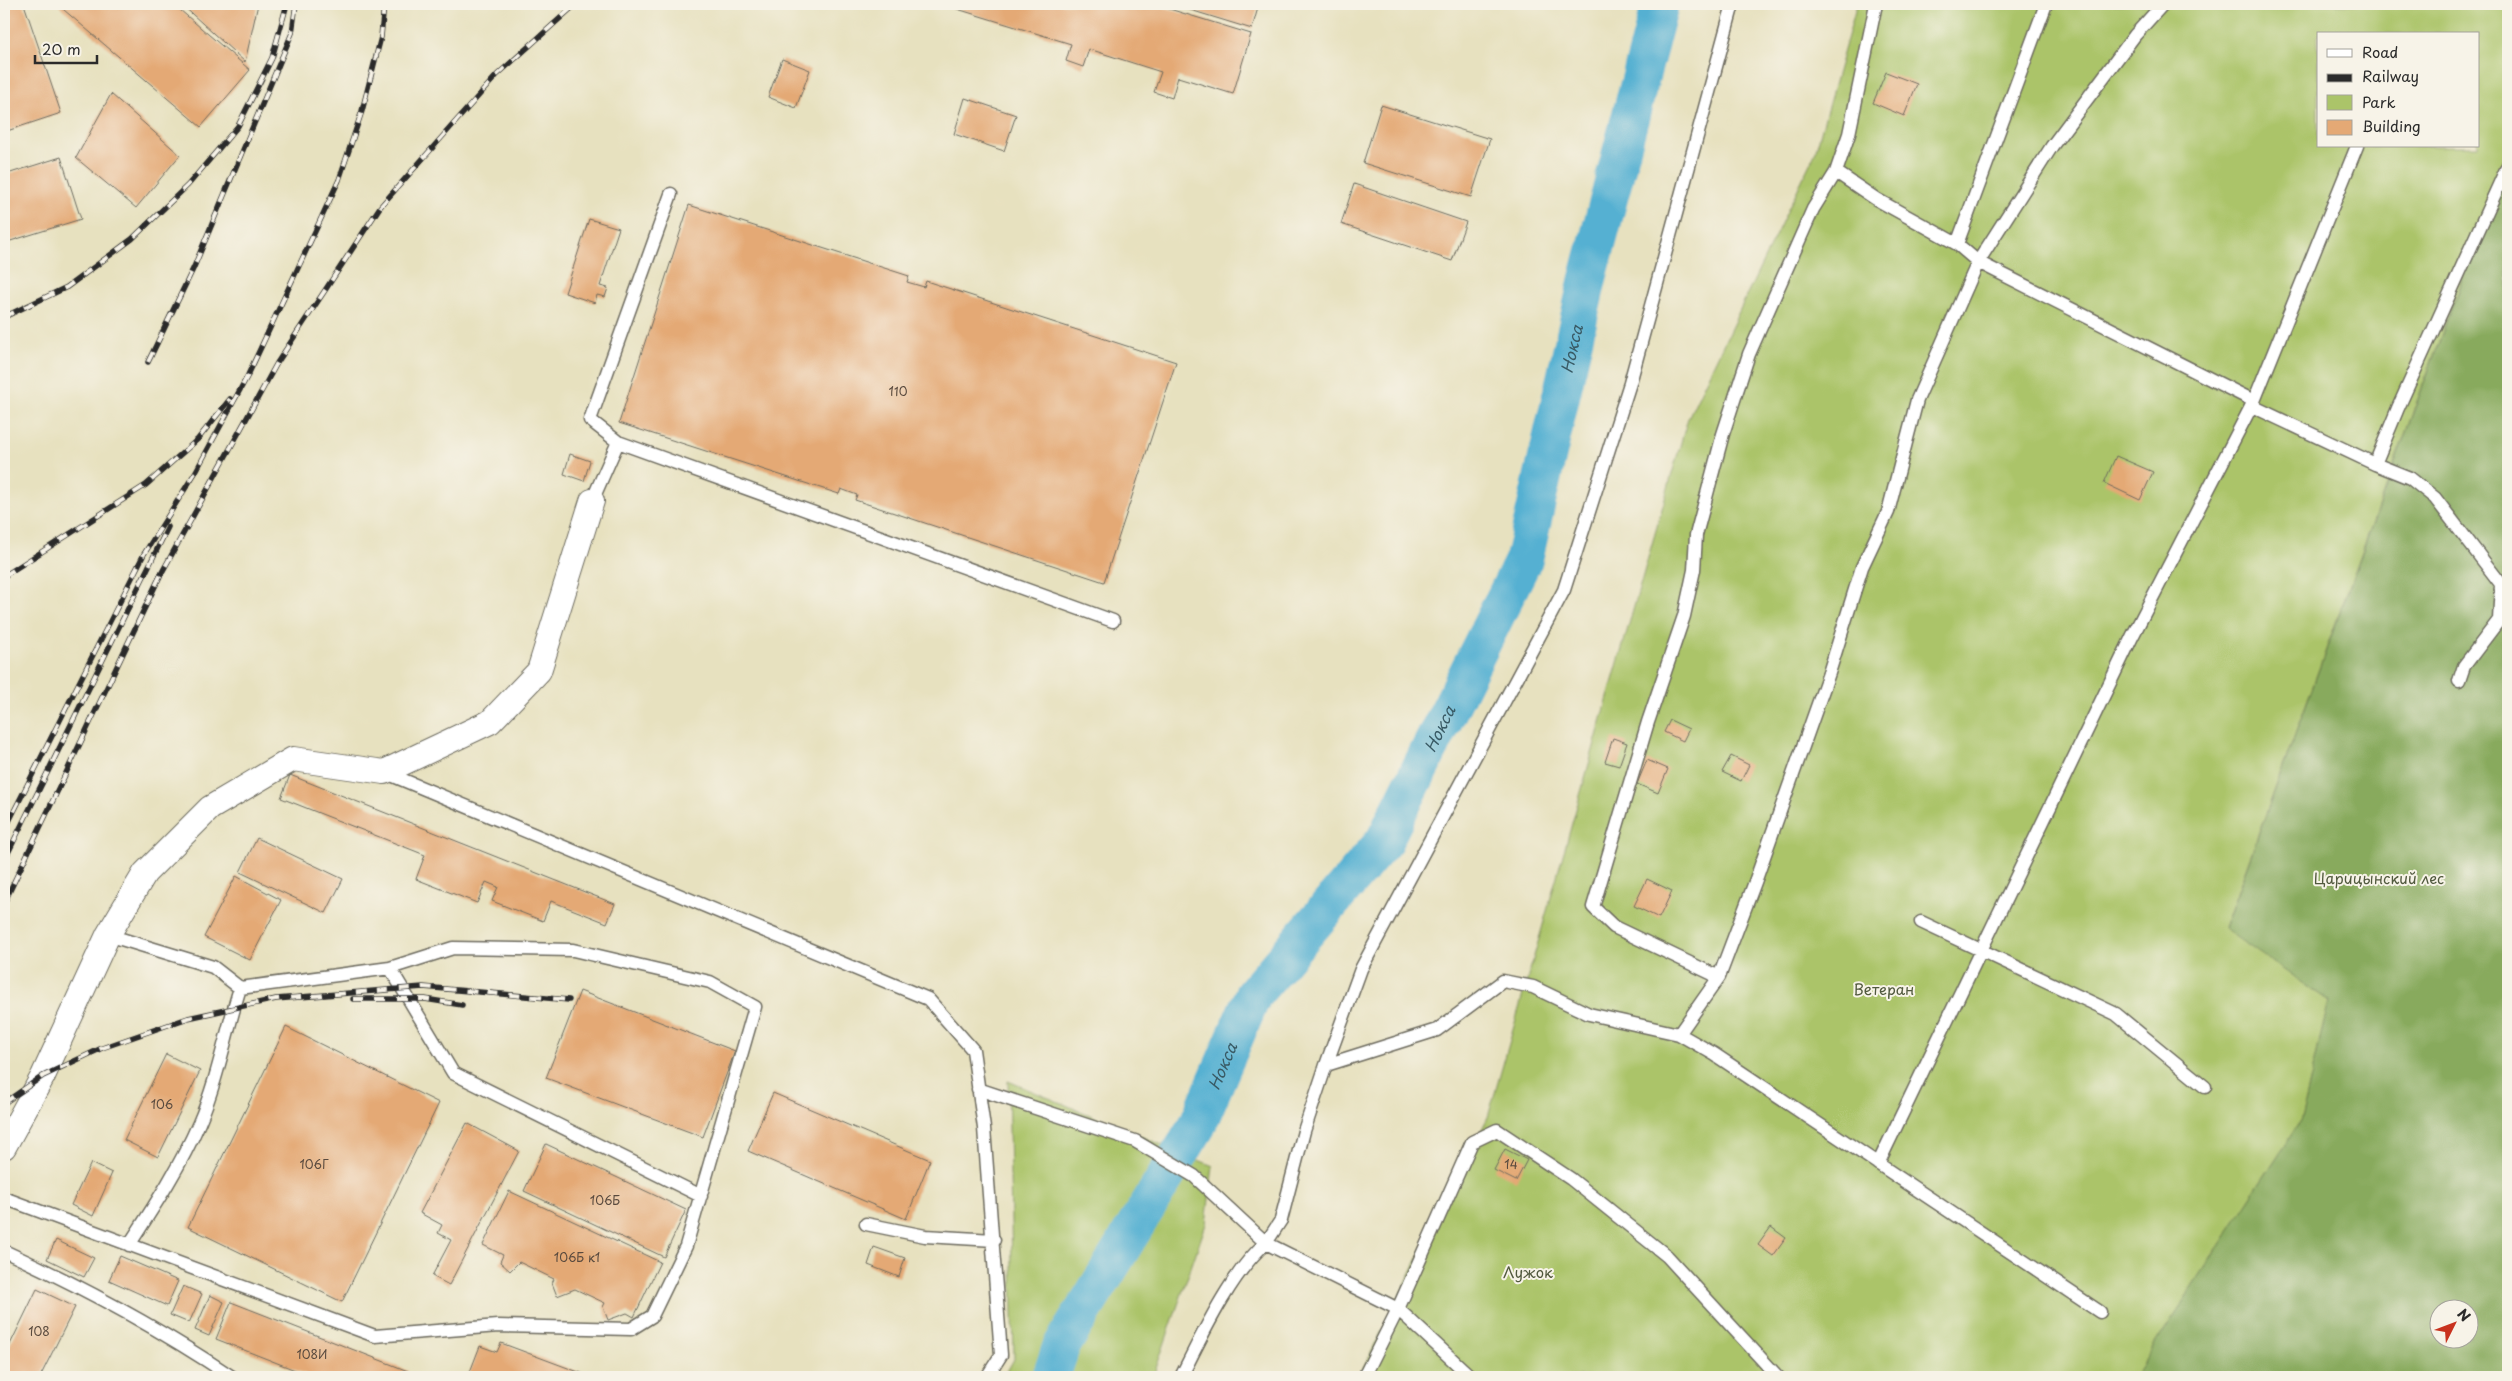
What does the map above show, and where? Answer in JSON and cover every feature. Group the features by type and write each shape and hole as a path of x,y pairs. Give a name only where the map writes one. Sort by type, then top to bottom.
{"street":[{"path":"4,1147 43,1076 108,935 145,873 210,808 293,759 384,772 490,722 539,671 592,501"}],"lane":[{"path":"1181,1377 1204,1330 1251,1255 1266,1243 1281,1220 1304,1131 1361,969 1564,590 1630,383 1733,4"},
{"path":"1719,977 1614,927 1593,907 1648,722 1684,616 1694,570 1696,535 1723,434 1749,354 1813,209 1836,172 1849,134 1876,4"},
{"path":"1957,244 2046,4"},
{"path":"1679,1034 1719,977 1755,882 1829,673 1862,567 1888,512 1917,400 1978,262 2052,146 2135,35 2163,4"},
{"path":"1878,1164 2132,637 2253,403 2356,148"},
{"path":"2375,464 2398,408 2508,165"},
{"path":"1836,172 1876,199 1957,244 1978,262 2253,403 2375,464 2410,478 2435,498 2501,584 2499,620 2464,666 2459,682"},
{"path":"671,194 590,420 618,442 1113,621"},
{"path":"592,501 618,442"},
{"path":"384,772 928,998 973,1050 994,1240 1001,1355 986,1377"},
{"path":"1921,922 1980,952 2116,1014 2205,1087"},
{"path":"4,1198 375,1336 498,1326 631,1329 652,1316 686,1246 755,1007 710,982 573,950 453,948 390,968 240,988 214,967 108,935"},
{"path":"390,968 453,1074 701,1196"},
{"path":"1326,1065 1438,1030 1503,981 1533,987 1589,1014 1679,1034 1714,1054 2100,1312"},
{"path":"129,1245 170,1184 200,1122 219,1065 240,988"},
{"path":"978,1089 1135,1141 1194,1176 1266,1243 1398,1309 1471,1377"},
{"path":"1364,1377 1398,1309 1472,1142 1497,1130 1571,1179 1668,1256 1778,1377"},
{"path":"866,1224 925,1236 994,1240"},
{"path":"4,1250 60,1276 178,1341 232,1377"}],"green space":[{"name":"Ветеран","path":"1857,4 2508,4 2508,153 2224,928 2329,1001 2301,1120 2134,1377 1359,1377 1488,1117 1688,418 1815,153"},
{"name":"Царицынский лес","path":"2508,154 2508,1377 2134,1377 2301,1120 2329,1001 2224,929"},
{"path":"1008,1081 1213,1166 1206,1224 1153,1377 1004,1377 1014,1359"}],"building":[{"path":"4,4 24,4 61,113 4,132"},
{"path":"57,4 173,4 250,70 201,127"},
{"path":"181,4 258,4 245,62"},
{"path":"941,4 1153,4 1251,34 1233,94 1178,77 1172,98 1154,92 1161,72 1089,49 1083,67 1066,61 1071,44"},
{"path":"1171,4 1259,4 1252,29"},
{"path":"782,59 810,70 796,108 768,97"},
{"path":"1886,72 1917,84 1904,116 1873,103"},
{"path":"111,94 180,155 136,208 76,158"},
{"path":"965,98 1016,115 1004,151 954,134"},
{"path":"1381,105 1490,139 1471,197 1363,163"},
{"path":"61,157 81,219 4,243 4,175"},
{"path":"1354,184 1466,222 1452,261 1341,224"},
{"path":"689,205 909,276 907,282 924,287 926,281 1176,362 1104,582 855,500 857,495 841,489 839,494 619,423"},
{"path":"589,219 619,228 600,286 608,288 605,297 597,295 595,303 565,293"},
{"path":"570,454 590,461 584,481 564,474"},
{"path":"2116,456 2153,472 2140,500 2104,483"},
{"path":"1670,720 1689,729 1683,741 1664,732"},
{"path":"1613,738 1627,743 1619,766 1605,762"},
{"path":"1731,756 1749,765 1741,781 1722,772"},
{"path":"1647,760 1668,769 1658,793 1637,784"},
{"path":"290,775 615,904 607,923 551,901 543,921 492,901 498,887 486,882 477,903 416,879 425,855 281,798"},
{"path":"257,838 343,879 326,913 240,872"},
{"path":"236,876 281,900 250,960 204,937"},
{"path":"1647,879 1672,891 1659,918 1634,906"},
{"path":"580,991 735,1051 703,1137 546,1078"},
{"path":"286,1027 439,1103 342,1302 188,1227"},
{"path":"166,1054 200,1071 158,1157 124,1140"},
{"path":"773,1093 930,1160 906,1219 748,1151"},
{"path":"467,1123 519,1151 449,1285 432,1276 451,1240 438,1233 442,1225 420,1213"},
{"path":"546,1144 686,1210 664,1257 524,1191"},
{"path":"1505,1149 1527,1160 1516,1181 1494,1170"},
{"path":"91,1163 112,1173 93,1216 71,1205"},
{"path":"509,1191 660,1262 634,1317 627,1313 608,1320 603,1307 605,1303 575,1289 557,1296 552,1283 554,1279 519,1262 510,1271 500,1262 503,1255 483,1245"},
{"path":"1771,1227 1786,1238 1773,1256 1758,1245"},
{"path":"56,1240 94,1258 84,1277 47,1259"},
{"path":"874,1247 905,1258 899,1277 868,1265"},
{"path":"120,1256 178,1281 167,1306 109,1280"},
{"path":"183,1286 202,1294 189,1323 170,1315"},
{"path":"37,1289 75,1307 40,1377 4,1377 4,1357"},
{"path":"210,1295 224,1302 209,1336 195,1330"},
{"path":"231,1302 408,1371 406,1377 313,1377 216,1339"},
{"path":"501,1343 592,1377 468,1377 480,1346 497,1352"}],"waterway":[{"name":"Нокса","path":"1051,1377 1061,1347 1197,1126 1253,995 1384,841 1524,559 1588,278 1660,4"}],"railway":[{"path":"4,317 67,287 132,239 188,185 238,126 272,58 287,4"},
{"path":"148,362 194,267 292,33 296,4"},
{"path":"4,831 144,554 195,473 248,375 339,180 362,111 381,37 384,4"},
{"path":"4,903 160,576 277,363 380,207 497,75 576,4"},
{"path":"4,576 146,485 198,439 230,399"},
{"path":"4,861 168,527"},
{"path":"4,1103 43,1076 102,1048 188,1018 276,999 423,987 569,1000"},
{"path":"353,999 425,999 462,1005"}],"park label":[{"name":"Лужок","path":"1528,1273"}]}
